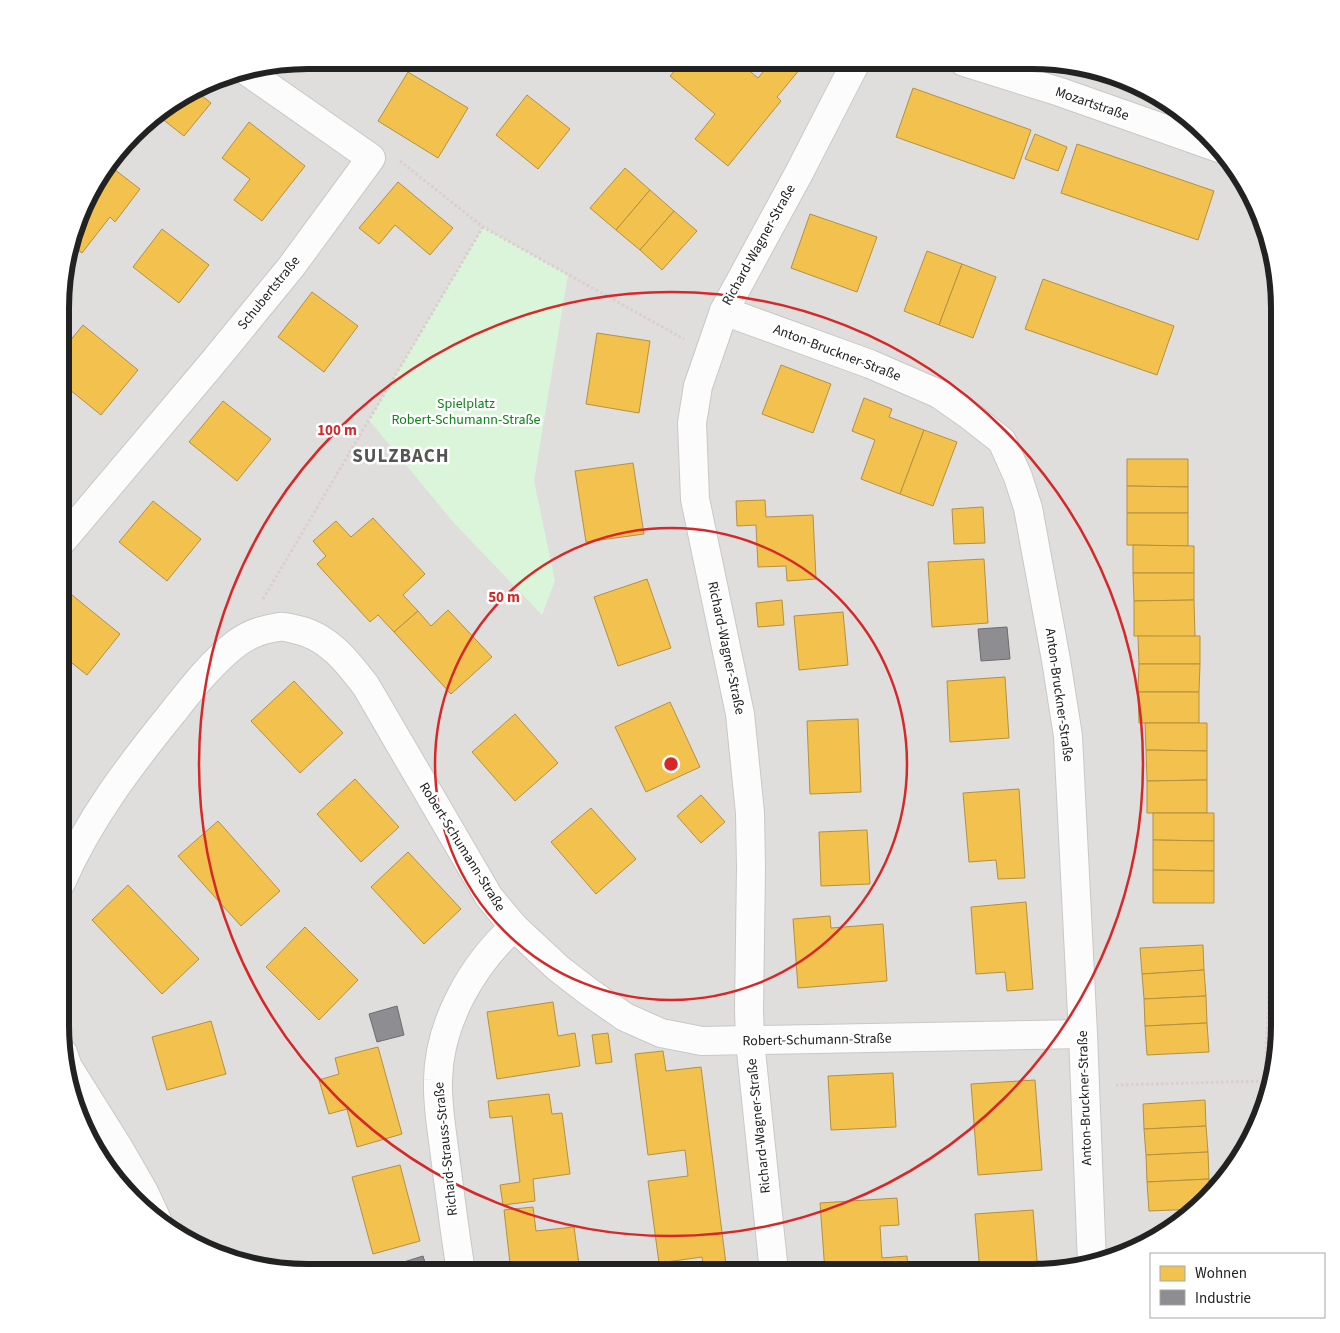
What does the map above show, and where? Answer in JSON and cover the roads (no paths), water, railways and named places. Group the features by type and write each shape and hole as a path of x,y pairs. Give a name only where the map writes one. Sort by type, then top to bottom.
{"street":[{"name":"Richard-Wagner-Straße","path":"773,1264 750,1041 750,813 740,714 695,499 692,423 698,386 724,311 799,173 852,69"},
{"name":"Mozartstraße","path":"986,69 1060,92 1205,143"},
{"name":"Schubertstraße","path":"69,533 284,275 371,158 253,75"},
{"name":"Anton-Bruckner-Straße","path":"724,311 870,364 906,378 939,394 1002,441 1018,477 1028,508 1068,736 1092,1257"},
{"name":"Robert-Schumann-Straße","path":"69,866 80,843 96,817 145,746 191,689 215,662 238,642 261,631 281,627 304,631 324,641 346,660 366,686 490,897 514,927 558,968 625,1017 661,1033 702,1042 1083,1034"},
{"name":"Richard-Strauss-Straße","path":"460,1264 439,1111 438,1080 442,1048 451,1018 463,993 489,954 514,927"},
{"path":"74,1077 135,1175 151,1205"}],"district":[{"name":"SULZBACH","path":"401,456"}],"park label":[{"name":"Spielplatz Robert-Schumann-Straße","path":"466,412"}]}
